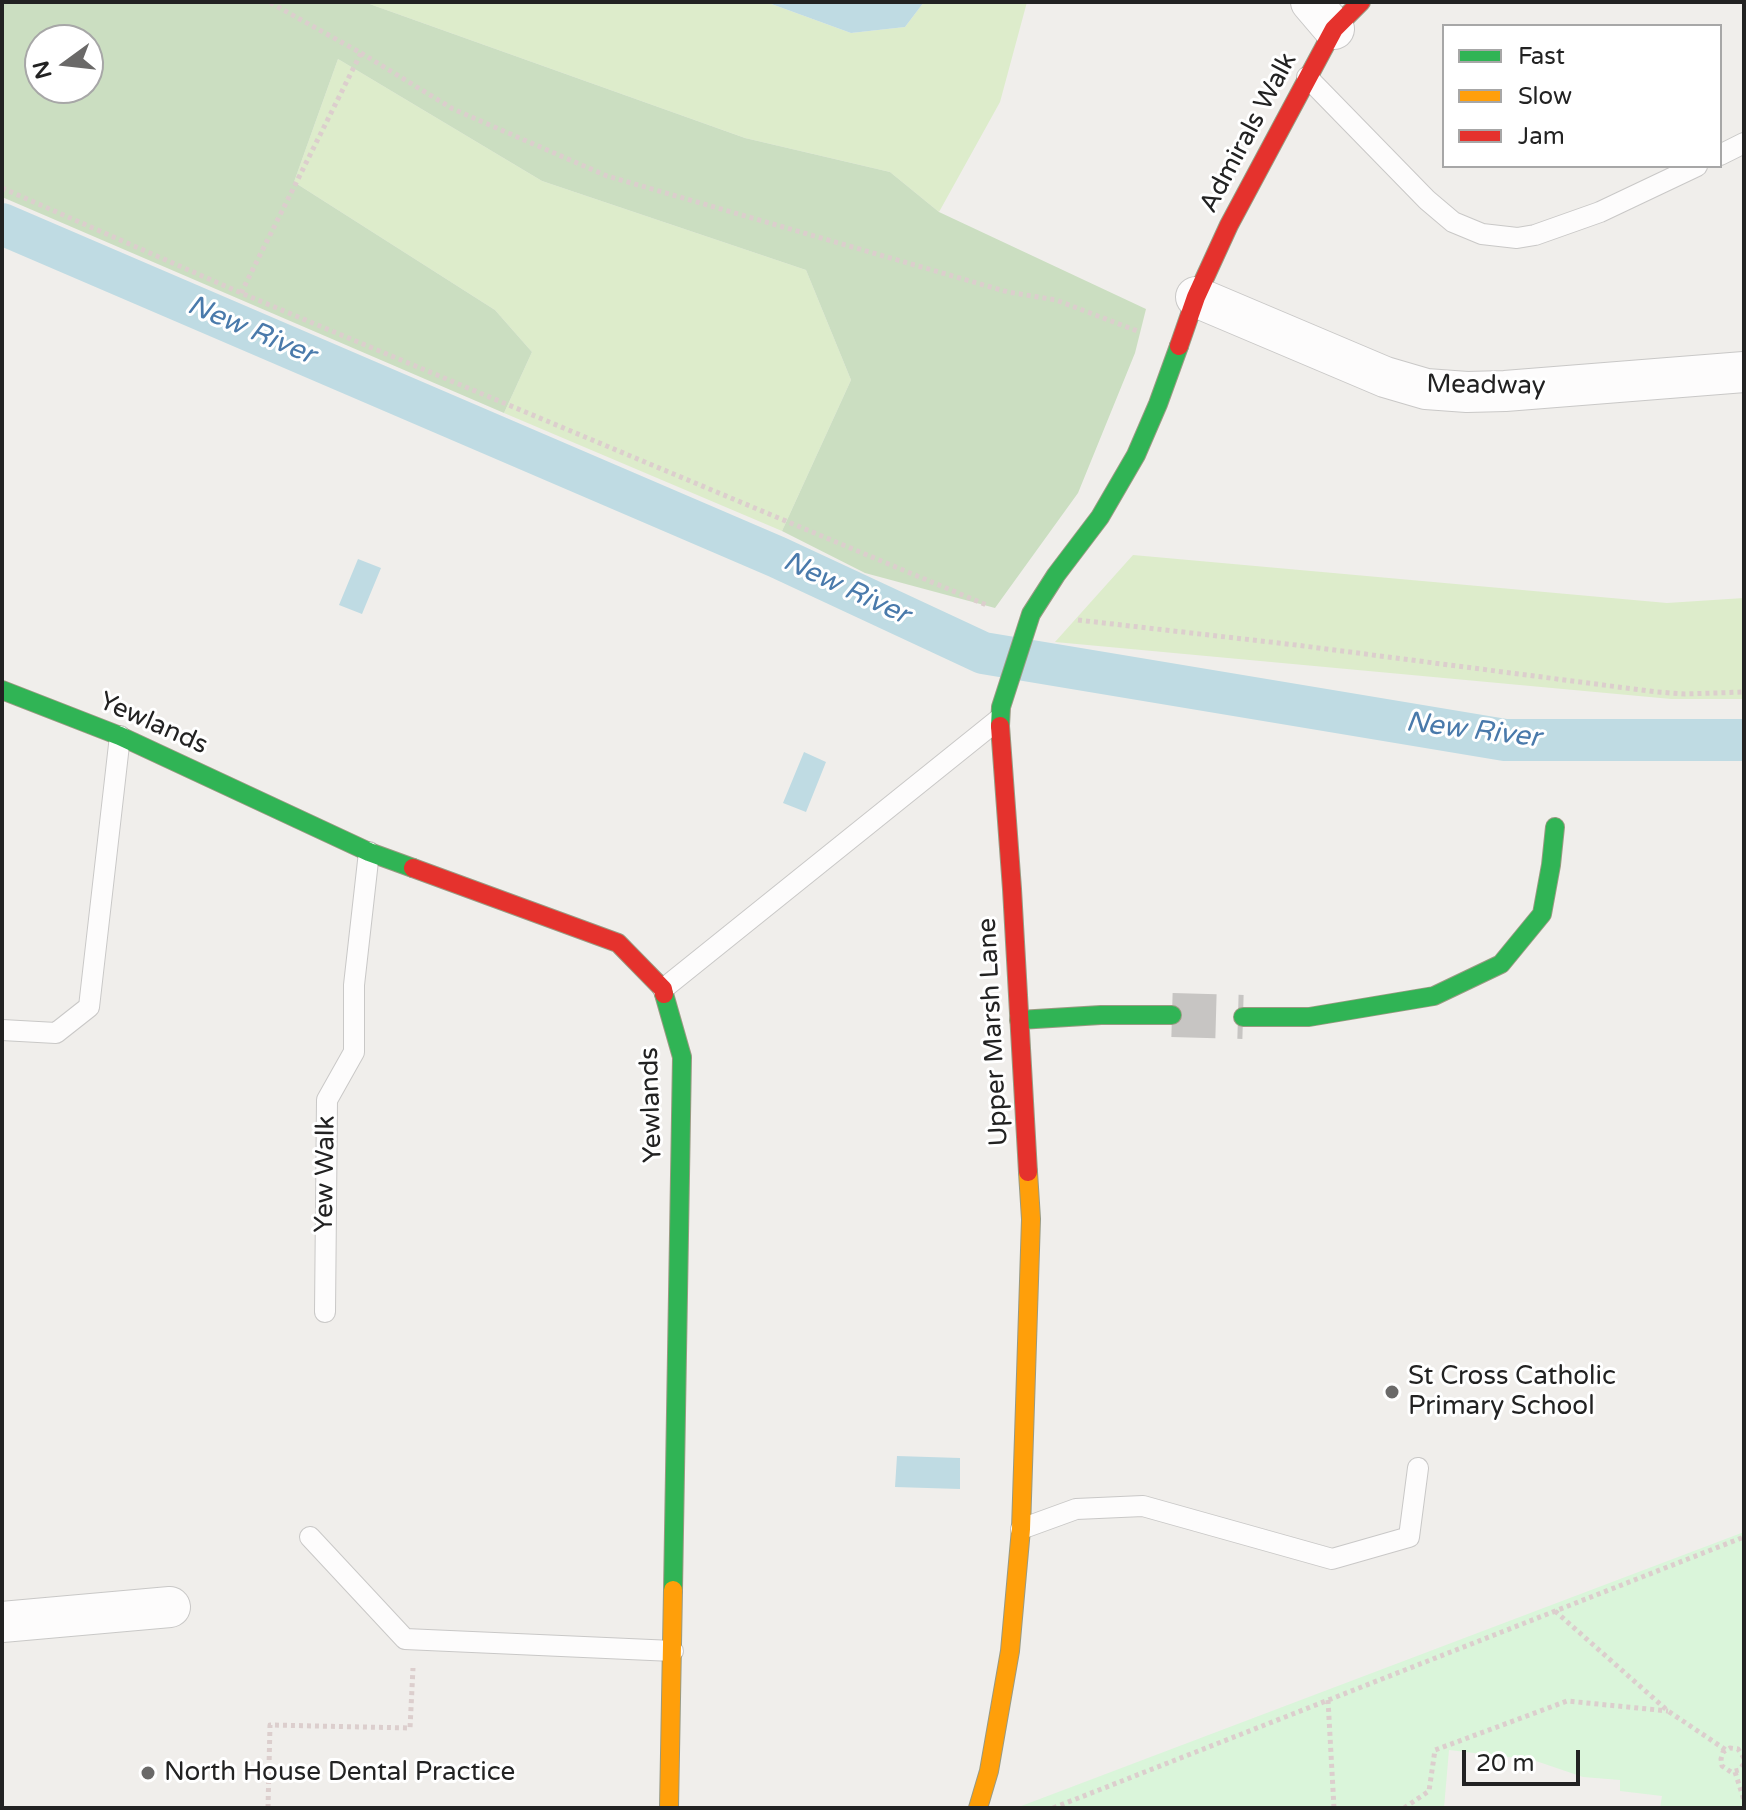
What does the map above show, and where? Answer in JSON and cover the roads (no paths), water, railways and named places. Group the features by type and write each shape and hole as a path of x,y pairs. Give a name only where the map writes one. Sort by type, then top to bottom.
{"street":[{"name":"Admirals Walk","path":"1196,297 1229,225 1307,77 1335,11"},
{"name":"Upper Marsh Lane","path":"978,1808 989,1771 1010,1651 1021,1529 1031,1219 1000,713 1031,614 1100,517 1136,455 1158,404 1196,297"},
{"name":"Meadway","path":"1196,297 1385,377 1426,389 1505,391 1744,372"},
{"name":"Yewlands","path":"2,690 120,736 369,852 618,943 663,989 682,1057 669,1808"},
{"path":"1243,1017 1309,1017 1434,996 1501,964 1542,914 1555,827"},
{"path":"1019,1020 1172,1015"},
{"path":"2,1622 170,1607"}],"lane":[{"path":"1307,77 1427,200 1453,222 1482,234 1517,238 1544,232 1624,202 1693,168"},
{"path":"1722,154 1744,143"},
{"path":"663,989 1000,713"},
{"path":"2,1030 56,1033 89,1007 120,736"},
{"name":"Yew Walk","path":"325,1312 327,1100 354,1052 354,985 369,852"},
{"path":"1021,1529 1076,1509 1143,1506 1332,1559 1409,1537 1418,1468"},
{"path":"310,1537 405,1639 673,1651"}],"water":[{"path":"766,2 924,2 905,27 851,33"},
{"path":"358,559 381,568 362,614 339,605"},
{"path":"804,752 826,762 806,812 783,803"},
{"path":"897,1456 960,1458 960,1489 895,1487"}],"waterway":[{"name":"New River","path":"2,224 777,557 983,653 1505,740 1744,740"}],"tunnel":[{"path":"1172,1015 1243,1017"}],"place":[{"name":"St Cross Catholic Primary School","path":"1392,1392"},
{"name":"North House Dental Practice","path":"148,1773"}]}
